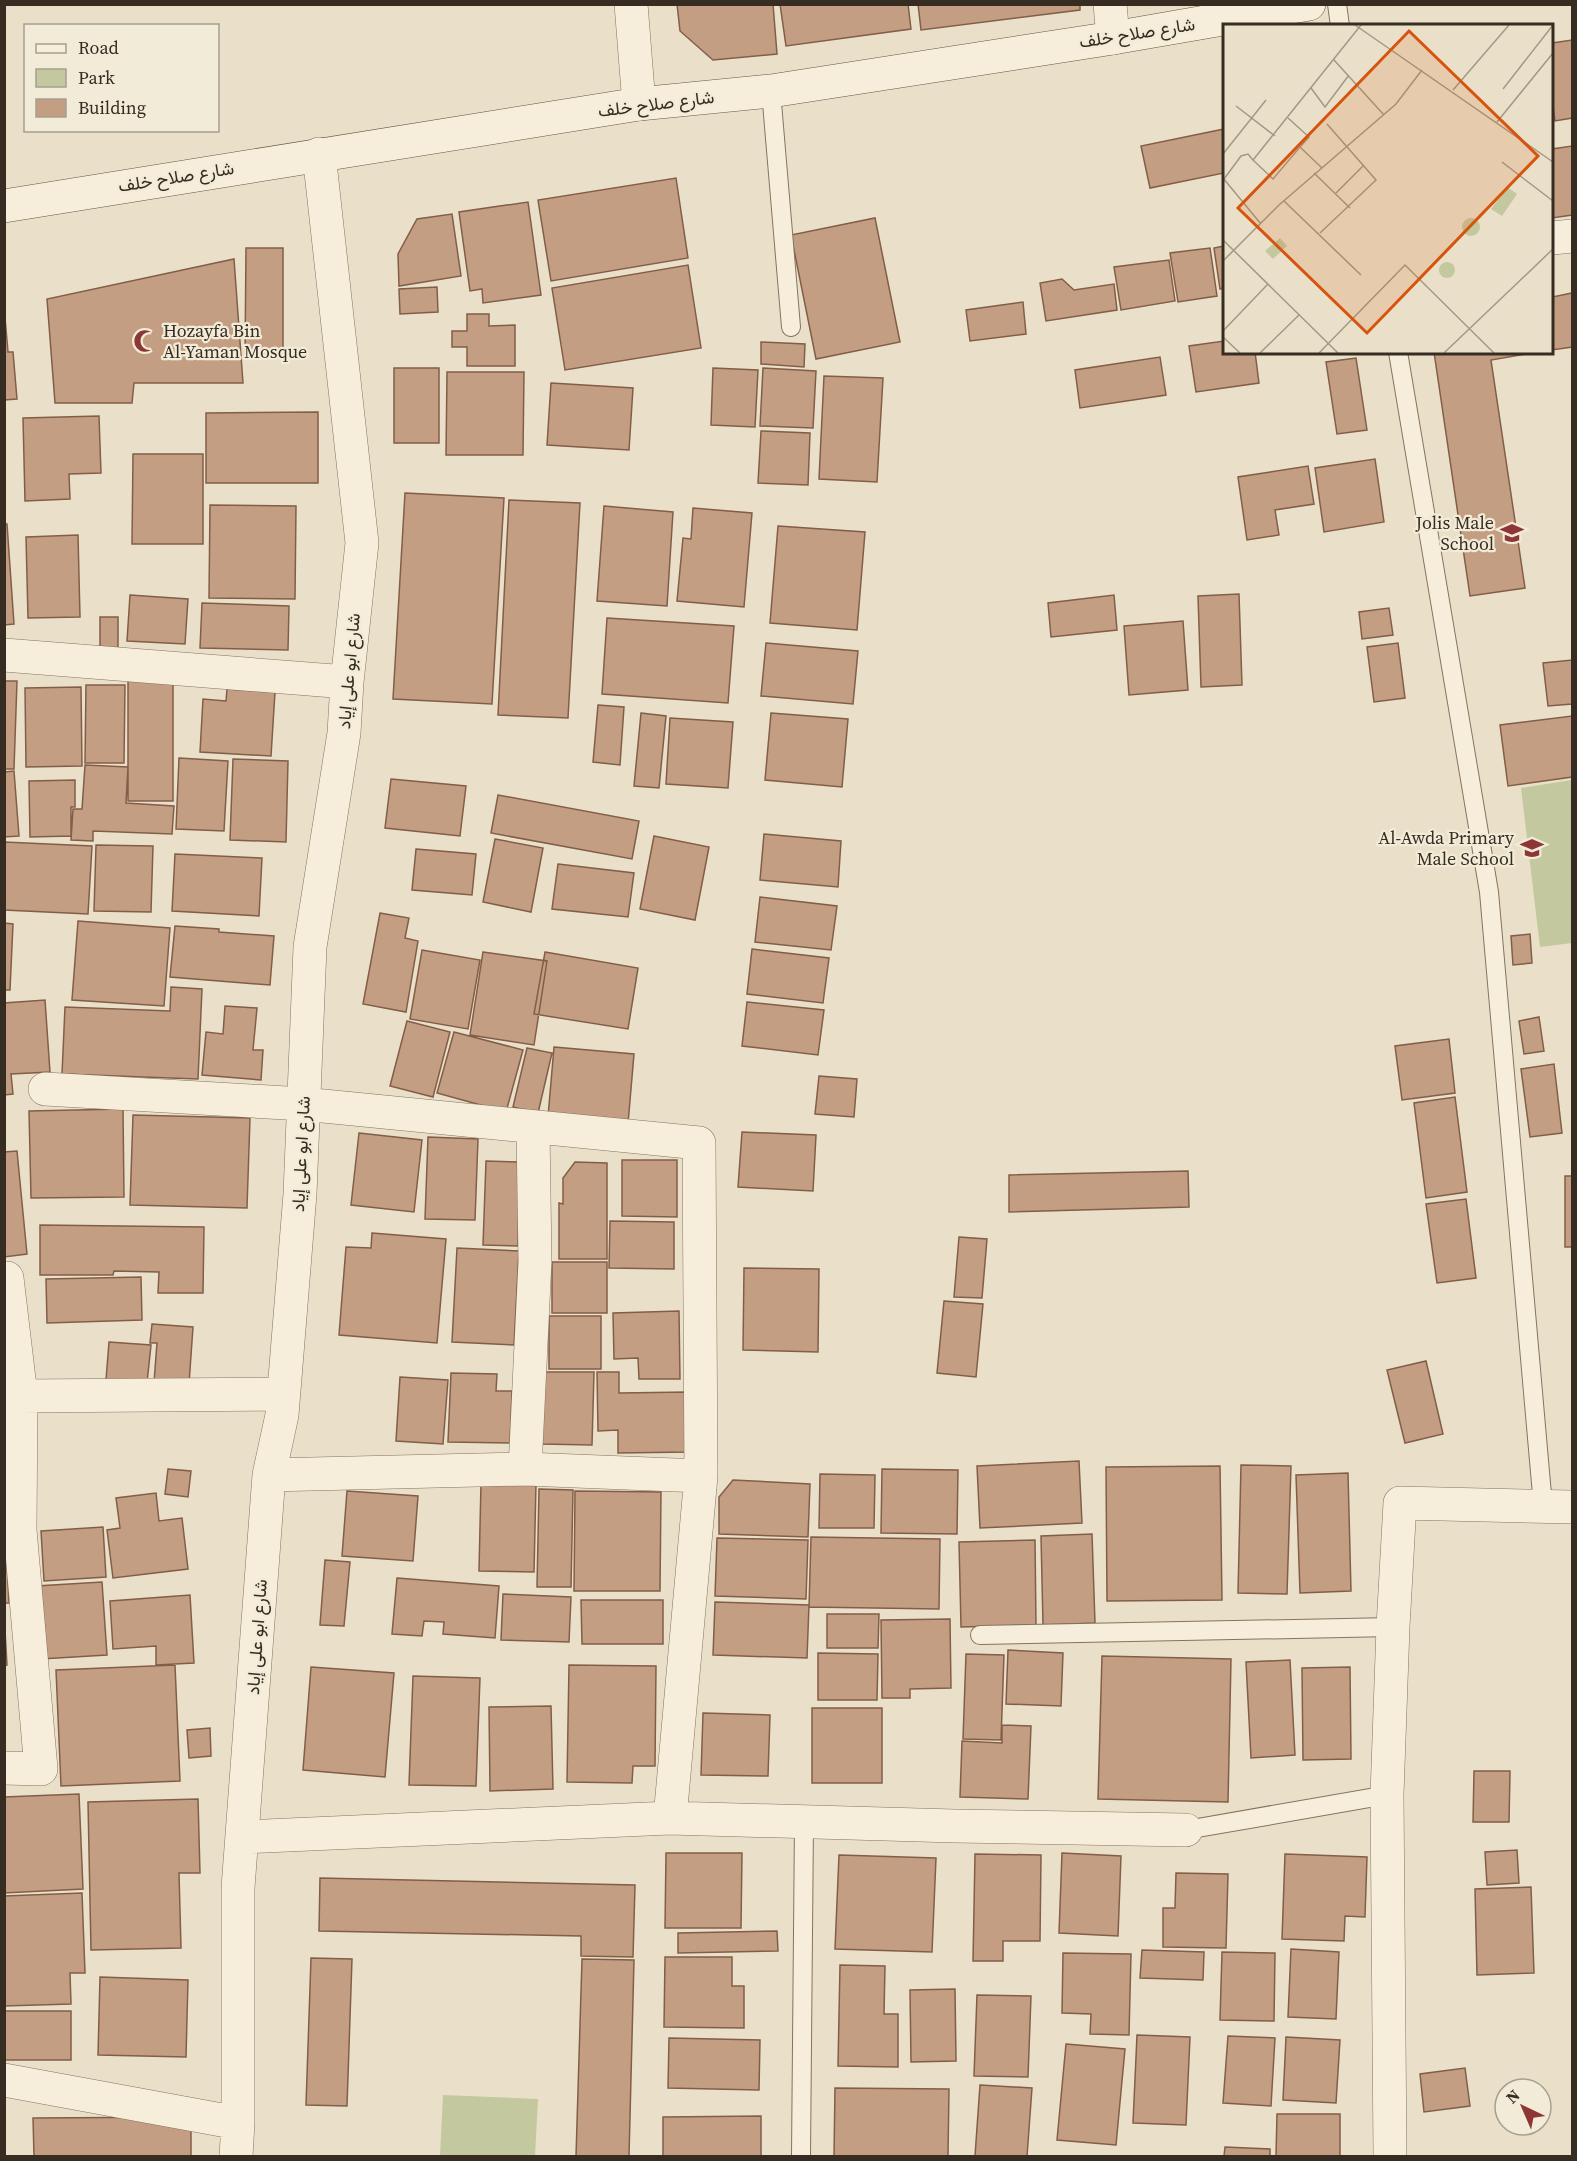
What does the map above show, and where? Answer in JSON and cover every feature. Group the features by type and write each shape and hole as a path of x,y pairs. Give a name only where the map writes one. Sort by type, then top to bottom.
{"street":[{"path":"631,4 639,104"},
{"path":"1110,4 1113,38"},
{"name":"شارع صلاح خلف","path":"4,206 639,104 771,91 1113,38 1309,4"},
{"name":"شارع ابو على إياد","path":"236,2157 238,1888 269,1475 282,1415 300,1194 310,947 344,733 347,681 362,543 320,154"},
{"path":"1553,238 1572,236"},
{"path":"4,655 347,681"},
{"path":"45,1089 303,1104 699,1143 701,1476 670,1818"},
{"path":"525,1469 535,1261 533,1128"},
{"path":"4,1278 7,1278 21,1396 20,1530 42,1769 4,1768"},
{"path":"21,1396 284,1394"},
{"path":"269,1475 525,1469 701,1476"},
{"path":"1390,2157 1387,1795 1392,1627 1400,1503 1558,1507"},
{"path":"243,1837 670,1818 967,1827 1186,1830"},
{"path":"4,2080 238,2123"}],"lane":[{"path":"1337,4 1340,24"},
{"path":"771,91 792,327"},
{"path":"1398,354 1489,892 1558,1507"},
{"path":"980,1635 1392,1627"},
{"path":"1186,1830 1387,1795"},
{"path":"801,2157 804,1821"}],"green space":[{"path":"1572,780 1572,943 1540,947 1521,788"},
{"path":"443,2095 538,2099 535,2156 440,2156"}],"building":[{"path":"677,4 773,4 777,54 713,60 680,31"},
{"path":"780,4 908,4 911,29 786,46"},
{"path":"918,4 1080,4 1080,10 921,30"},
{"path":"1572,40 1572,118 1555,121 1553,107 1553,43"},
{"path":"1223,129 1223,173 1150,188 1141,146"},
{"path":"1572,146 1572,215 1553,218 1553,149"},
{"path":"676,178 688,258 551,281 538,200"},
{"path":"528,202 541,295 483,303 482,289 470,291 459,212"},
{"path":"452,214 461,276 399,286 398,254 417,219"},
{"path":"875,218 900,342 816,359 791,235"},
{"path":"1223,246 1223,288 1220,289 1214,248"},
{"path":"246,248 283,248 283,357 245,357"},
{"path":"1210,248 1217,296 1178,302 1170,253"},
{"name":"Hozayfa Bin Al-Yaman Mosque","path":"234,259 243,383 134,383 132,403 55,403 47,299"},
{"path":"1169,260 1175,301 1121,310 1114,267"},
{"path":"688,265 701,348 565,370 552,288"},
{"path":"1062,279 1074,290 1114,284 1117,310 1046,321 1040,283"},
{"path":"437,287 438,312 400,314 399,289"},
{"path":"1572,293 1572,347 1553,350 1553,297"},
{"path":"1023,302 1026,334 970,341 966,310"},
{"path":"4,306 8,352 13,352 17,399 4,400"},
{"path":"467,314 489,314 489,326 515,325 515,366 467,366 467,347 452,347 452,331 467,331"},
{"path":"1223,341 1223,354 1255,354 1259,383 1196,392 1189,346"},
{"path":"761,342 805,344 804,367 761,364"},
{"path":"1434,354 1526,354 1491,360 1525,588 1470,596"},
{"path":"1160,357 1166,395 1080,408 1075,370"},
{"path":"1356,358 1367,430 1337,434 1326,362"},
{"path":"394,368 439,368 439,443 394,443"},
{"path":"713,368 758,370 755,427 711,425"},
{"path":"763,368 816,371 813,428 760,426"},
{"path":"447,372 524,372 523,455 446,455"},
{"path":"824,376 883,378 877,482 819,479"},
{"path":"551,383 633,388 629,450 547,445"},
{"path":"318,412 318,483 206,483 206,413"},
{"path":"99,416 101,473 69,474 70,499 25,501 23,418"},
{"path":"761,431 810,433 808,485 758,483"},
{"path":"133,454 203,454 203,544 132,544"},
{"path":"1375,459 1384,522 1324,532 1315,468"},
{"path":"1308,466 1314,504 1275,510 1279,535 1247,540 1238,477"},
{"path":"405,493 504,498 492,704 393,699"},
{"path":"509,500 580,503 568,718 498,715"},
{"path":"210,505 296,506 295,599 209,598"},
{"path":"604,506 673,512 667,606 597,601"},
{"path":"693,508 752,513 744,607 677,601 683,538 691,539"},
{"path":"4,524 7,524 14,624 4,625"},
{"path":"778,526 865,532 857,630 770,623"},
{"path":"78,535 80,617 28,618 26,537"},
{"path":"1239,594 1242,685 1201,687 1198,596"},
{"path":"130,595 188,599 185,644 127,641"},
{"path":"1114,595 1117,630 1051,637 1048,603"},
{"path":"202,603 289,606 288,650 200,648"},
{"path":"1389,608 1393,635 1362,639 1359,612"},
{"path":"100,617 118,617 118,651 100,652"},
{"path":"607,618 734,626 728,703 602,694"},
{"path":"1183,621 1188,690 1129,695 1124,626"},
{"path":"766,643 858,651 853,704 761,696"},
{"path":"1398,643 1405,698 1374,702 1367,647"},
{"path":"1572,660 1572,704 1548,706 1543,663"},
{"path":"128,680 173,680 173,801 128,801"},
{"path":"4,681 17,681 14,769 4,769"},
{"path":"86,685 125,685 124,763 85,763"},
{"path":"81,687 82,766 26,767 25,688"},
{"path":"227,689 275,692 271,756 200,752 203,699 226,701"},
{"path":"598,705 624,707 620,765 593,762"},
{"path":"641,713 666,716 659,788 634,786"},
{"path":"771,713 848,719 842,787 765,780"},
{"path":"1572,716 1572,777 1508,786 1500,725"},
{"path":"670,718 733,722 728,788 666,784"},
{"path":"179,758 228,761 224,831 176,829"},
{"path":"233,759 288,761 286,842 230,840"},
{"path":"85,765 128,767 126,803 174,806 172,834 93,831 93,841 71,840 73,809 82,809"},
{"path":"14,771 19,836 4,837 4,772"},
{"path":"391,779 466,786 460,836 385,828"},
{"path":"75,780 75,807 71,807 71,836 30,837 29,781"},
{"path":"498,795 639,821 632,859 491,833"},
{"path":"764,834 841,841 838,887 760,880"},
{"path":"654,836 709,847 695,920 640,909"},
{"path":"495,839 543,848 531,912 483,902"},
{"path":"4,842 92,846 88,914 4,910"},
{"path":"96,845 153,846 151,912 94,911"},
{"path":"416,849 476,854 472,895 412,890"},
{"path":"175,854 262,858 259,916 172,911"},
{"path":"558,864 634,873 628,917 552,909"},
{"path":"760,897 837,906 831,950 755,942"},
{"path":"380,913 409,918 405,938 418,941 406,1012 363,1004"},
{"path":"78,921 170,928 164,1006 72,1000"},
{"path":"4,923 13,924 10,990 4,990"},
{"path":"175,926 274,936 270,985 170,977"},
{"path":"1530,934 1532,963 1513,965 1511,936"},
{"path":"752,949 829,958 823,1003 747,994"},
{"path":"422,950 480,960 468,1029 410,1019"},
{"path":"483,952 547,961 534,1045 470,1035"},
{"path":"545,952 638,968 628,1029 534,1014"},
{"path":"171,987 202,989 198,1079 62,1074 65,1007 170,1011"},
{"path":"45,1000 50,1072 11,1074 13,1094 4,1095 4,1003"},
{"path":"747,1002 824,1010 818,1055 742,1046"},
{"path":"225,1006 257,1008 253,1050 263,1050 261,1080 202,1075 206,1032 223,1034"},
{"path":"1539,1017 1544,1051 1524,1054 1519,1021"},
{"path":"407,1021 450,1032 433,1097 390,1086"},
{"path":"454,1032 523,1050 506,1112 437,1093"},
{"path":"1449,1039 1455,1093 1402,1100 1395,1046"},
{"path":"554,1047 634,1054 628,1124 548,1117"},
{"path":"527,1048 552,1053 538,1113 513,1107"},
{"path":"1554,1064 1562,1133 1530,1137 1521,1069"},
{"path":"819,1076 857,1079 854,1117 815,1114"},
{"path":"1455,1097 1467,1192 1426,1198 1414,1103"},
{"path":"123,1109 124,1197 31,1198 29,1111"},
{"path":"133,1115 250,1118 247,1208 130,1205"},
{"path":"742,1132 816,1135 813,1191 738,1187"},
{"path":"359,1133 422,1140 414,1212 351,1205"},
{"path":"428,1137 478,1139 475,1220 425,1219"},
{"path":"17,1151 27,1254 4,1257 4,1152"},
{"path":"622,1160 677,1160 677,1217 622,1216"},
{"path":"486,1161 520,1162 518,1246 483,1245"},
{"path":"575,1162 607,1163 607,1259 559,1259 559,1203 563,1204 563,1178"},
{"path":"1188,1171 1189,1207 1009,1212 1009,1175"},
{"path":"1565,1176 1572,1176 1572,1247 1565,1247"},
{"path":"1466,1199 1476,1278 1437,1283 1426,1204"},
{"path":"610,1221 674,1222 674,1269 609,1268"},
{"path":"40,1225 204,1227 203,1293 158,1293 159,1272 114,1271 113,1275 40,1275"},
{"path":"372,1233 446,1239 437,1343 339,1335 346,1247 371,1248"},
{"path":"959,1237 987,1239 982,1298 954,1297"},
{"path":"457,1248 519,1251 514,1345 452,1342"},
{"path":"552,1262 607,1262 607,1313 552,1313"},
{"path":"744,1268 819,1269 818,1352 743,1350"},
{"path":"141,1277 142,1320 47,1323 46,1279"},
{"path":"944,1301 983,1304 976,1377 937,1373"},
{"path":"679,1311 680,1379 639,1379 638,1358 614,1359 613,1313"},
{"path":"549,1316 601,1316 601,1369 549,1369"},
{"path":"152,1324 193,1327 189,1384 154,1382 157,1343 150,1343"},
{"path":"109,1342 151,1345 147,1383 106,1380"},
{"path":"1426,1361 1443,1434 1405,1443 1387,1370"},
{"path":"543,1372 594,1372 592,1445 541,1444"},
{"path":"597,1372 619,1372 619,1393 688,1392 689,1452 618,1453 618,1430 598,1431"},
{"path":"451,1373 497,1374 496,1391 512,1391 510,1443 448,1442"},
{"path":"400,1377 448,1380 443,1444 396,1441"},
{"path":"1079,1461 1082,1523 980,1528 977,1466"},
{"path":"1241,1465 1291,1466 1287,1594 1238,1593"},
{"path":"1220,1466 1222,1600 1107,1601 1106,1467"},
{"path":"168,1469 191,1471 188,1497 165,1494"},
{"path":"882,1469 958,1470 957,1534 881,1533"},
{"path":"1348,1473 1351,1591 1300,1593 1296,1475"},
{"path":"820,1474 875,1475 874,1528 819,1528"},
{"path":"733,1480 810,1484 808,1537 719,1534 719,1497"},
{"path":"481,1483 536,1484 534,1572 479,1571"},
{"path":"539,1489 573,1490 571,1587 537,1587"},
{"path":"347,1491 418,1496 413,1561 342,1556"},
{"path":"575,1491 661,1492 660,1591 574,1591"},
{"path":"156,1493 159,1521 182,1518 188,1569 113,1578 107,1530 120,1528 116,1498"},
{"path":"103,1527 106,1577 44,1581 41,1531"},
{"path":"1092,1534 1095,1623 1043,1625 1041,1536"},
{"path":"811,1537 940,1539 939,1609 809,1607"},
{"path":"717,1538 808,1540 806,1599 715,1596"},
{"path":"1035,1540 1036,1625 961,1627 959,1542"},
{"path":"4,1543 6,1543 9,1603 4,1603"},
{"path":"325,1560 350,1562 344,1626 320,1625"},
{"path":"397,1578 499,1586 495,1638 443,1634 444,1622 424,1621 422,1636 392,1634"},
{"path":"102,1582 107,1655 41,1659 36,1586"},
{"path":"503,1594 571,1597 569,1642 501,1640"},
{"path":"190,1595 194,1663 156,1665 156,1646 113,1649 110,1601"},
{"path":"581,1600 663,1600 663,1644 582,1644"},
{"path":"715,1602 809,1605 807,1658 713,1655"},
{"path":"4,1613 7,1665 4,1666"},
{"path":"827,1614 879,1614 878,1648 827,1648"},
{"path":"950,1619 951,1688 910,1689 910,1698 882,1698 881,1620"},
{"path":"1008,1650 1063,1653 1061,1706 1006,1704"},
{"path":"818,1653 878,1654 877,1700 818,1700"},
{"path":"966,1654 1004,1655 1001,1740 963,1739"},
{"path":"1102,1656 1231,1659 1228,1802 1098,1799"},
{"path":"1290,1660 1295,1755 1251,1758 1246,1662"},
{"path":"175,1665 180,1781 61,1786 56,1670"},
{"path":"569,1665 656,1666 655,1766 633,1766 632,1783 567,1782"},
{"path":"311,1667 394,1673 385,1777 303,1770"},
{"path":"1350,1667 1351,1759 1303,1760 1302,1668"},
{"path":"413,1676 480,1678 476,1786 409,1785"},
{"path":"551,1706 553,1789 490,1791 489,1707"},
{"path":"812,1708 882,1708 882,1783 812,1783"},
{"path":"703,1713 770,1715 768,1776 701,1775"},
{"path":"1002,1725 1031,1726 1028,1799 960,1797 962,1741 1002,1743"},
{"path":"210,1728 211,1756 189,1758 187,1730"},
{"path":"1474,1771 1510,1771 1509,1822 1473,1822"},
{"path":"79,1794 83,1889 4,1893 4,1797"},
{"path":"198,1799 200,1873 179,1873 181,1948 91,1950 88,1802"},
{"path":"1517,1850 1519,1883 1487,1885 1485,1852"},
{"path":"666,1853 742,1853 741,1928 665,1928"},
{"path":"1062,1853 1121,1856 1118,1936 1059,1933"},
{"path":"975,1854 1041,1855 1040,1941 1003,1941 1003,1961 973,1961"},
{"path":"1285,1854 1367,1857 1365,1917 1345,1916 1344,1941 1282,1939"},
{"path":"839,1855 936,1858 932,1952 835,1949"},
{"path":"1176,1873 1228,1874 1226,1948 1163,1947 1163,1908 1175,1908"},
{"path":"320,1878 635,1885 633,1957 581,1956 581,1936 319,1931"},
{"path":"1531,1887 1534,1973 1477,1975 1475,1889"},
{"path":"82,1893 85,1973 70,1973 71,2004 4,2006 4,1896"},
{"path":"777,1931 778,1951 678,1953 678,1933"},
{"path":"1291,1949 1339,1952 1336,2019 1288,2017"},
{"path":"1142,1950 1204,1952 1203,1980 1140,1978"},
{"path":"1222,1952 1275,1953 1274,2021 1220,2020"},
{"path":"1063,1953 1131,1954 1129,2035 1090,2034 1091,2014 1062,2013"},
{"path":"665,1957 732,1957 732,1986 744,1986 744,2028 664,2027"},
{"path":"311,1958 352,1959 347,2106 306,2105"},
{"path":"582,1959 634,1960 629,2156 576,2156"},
{"path":"840,1965 885,1966 884,2014 898,2014 898,2067 838,2066"},
{"path":"100,1977 188,1980 186,2057 98,2055"},
{"path":"955,1989 956,2061 911,2062 910,1990"},
{"path":"977,1995 1031,1996 1028,2077 974,2076"},
{"path":"4,2011 71,2011 71,2060 4,2060"},
{"path":"1137,2035 1190,2037 1186,2125 1133,2123"},
{"path":"1228,2036 1275,2038 1271,2106 1223,2103"},
{"path":"1286,2037 1340,2040 1336,2103 1283,2100"},
{"path":"669,2038 760,2040 759,2090 668,2088"},
{"path":"1066,2044 1125,2049 1116,2145 1057,2140"},
{"path":"1465,2068 1470,2106 1424,2112 1420,2074"},
{"path":"980,2085 1032,2088 1027,2156 975,2156"},
{"path":"835,2088 949,2089 948,2156 834,2156"},
{"path":"1277,2114 1340,2114 1340,2156 1276,2156"},
{"path":"761,2116 761,2156 663,2156 663,2117"},
{"path":"191,2117 191,2156 34,2156 33,2118"},
{"path":"1225,2147 1270,2149 1270,2156 1224,2156"}],"place":[{"name":"Hozayfa Bin Al-Yaman Mosque","path":"145,341"},
{"name":"Jolis Male School","path":"1512,533"},
{"name":"Al-Awda Primary Male School","path":"1532,848"}]}
